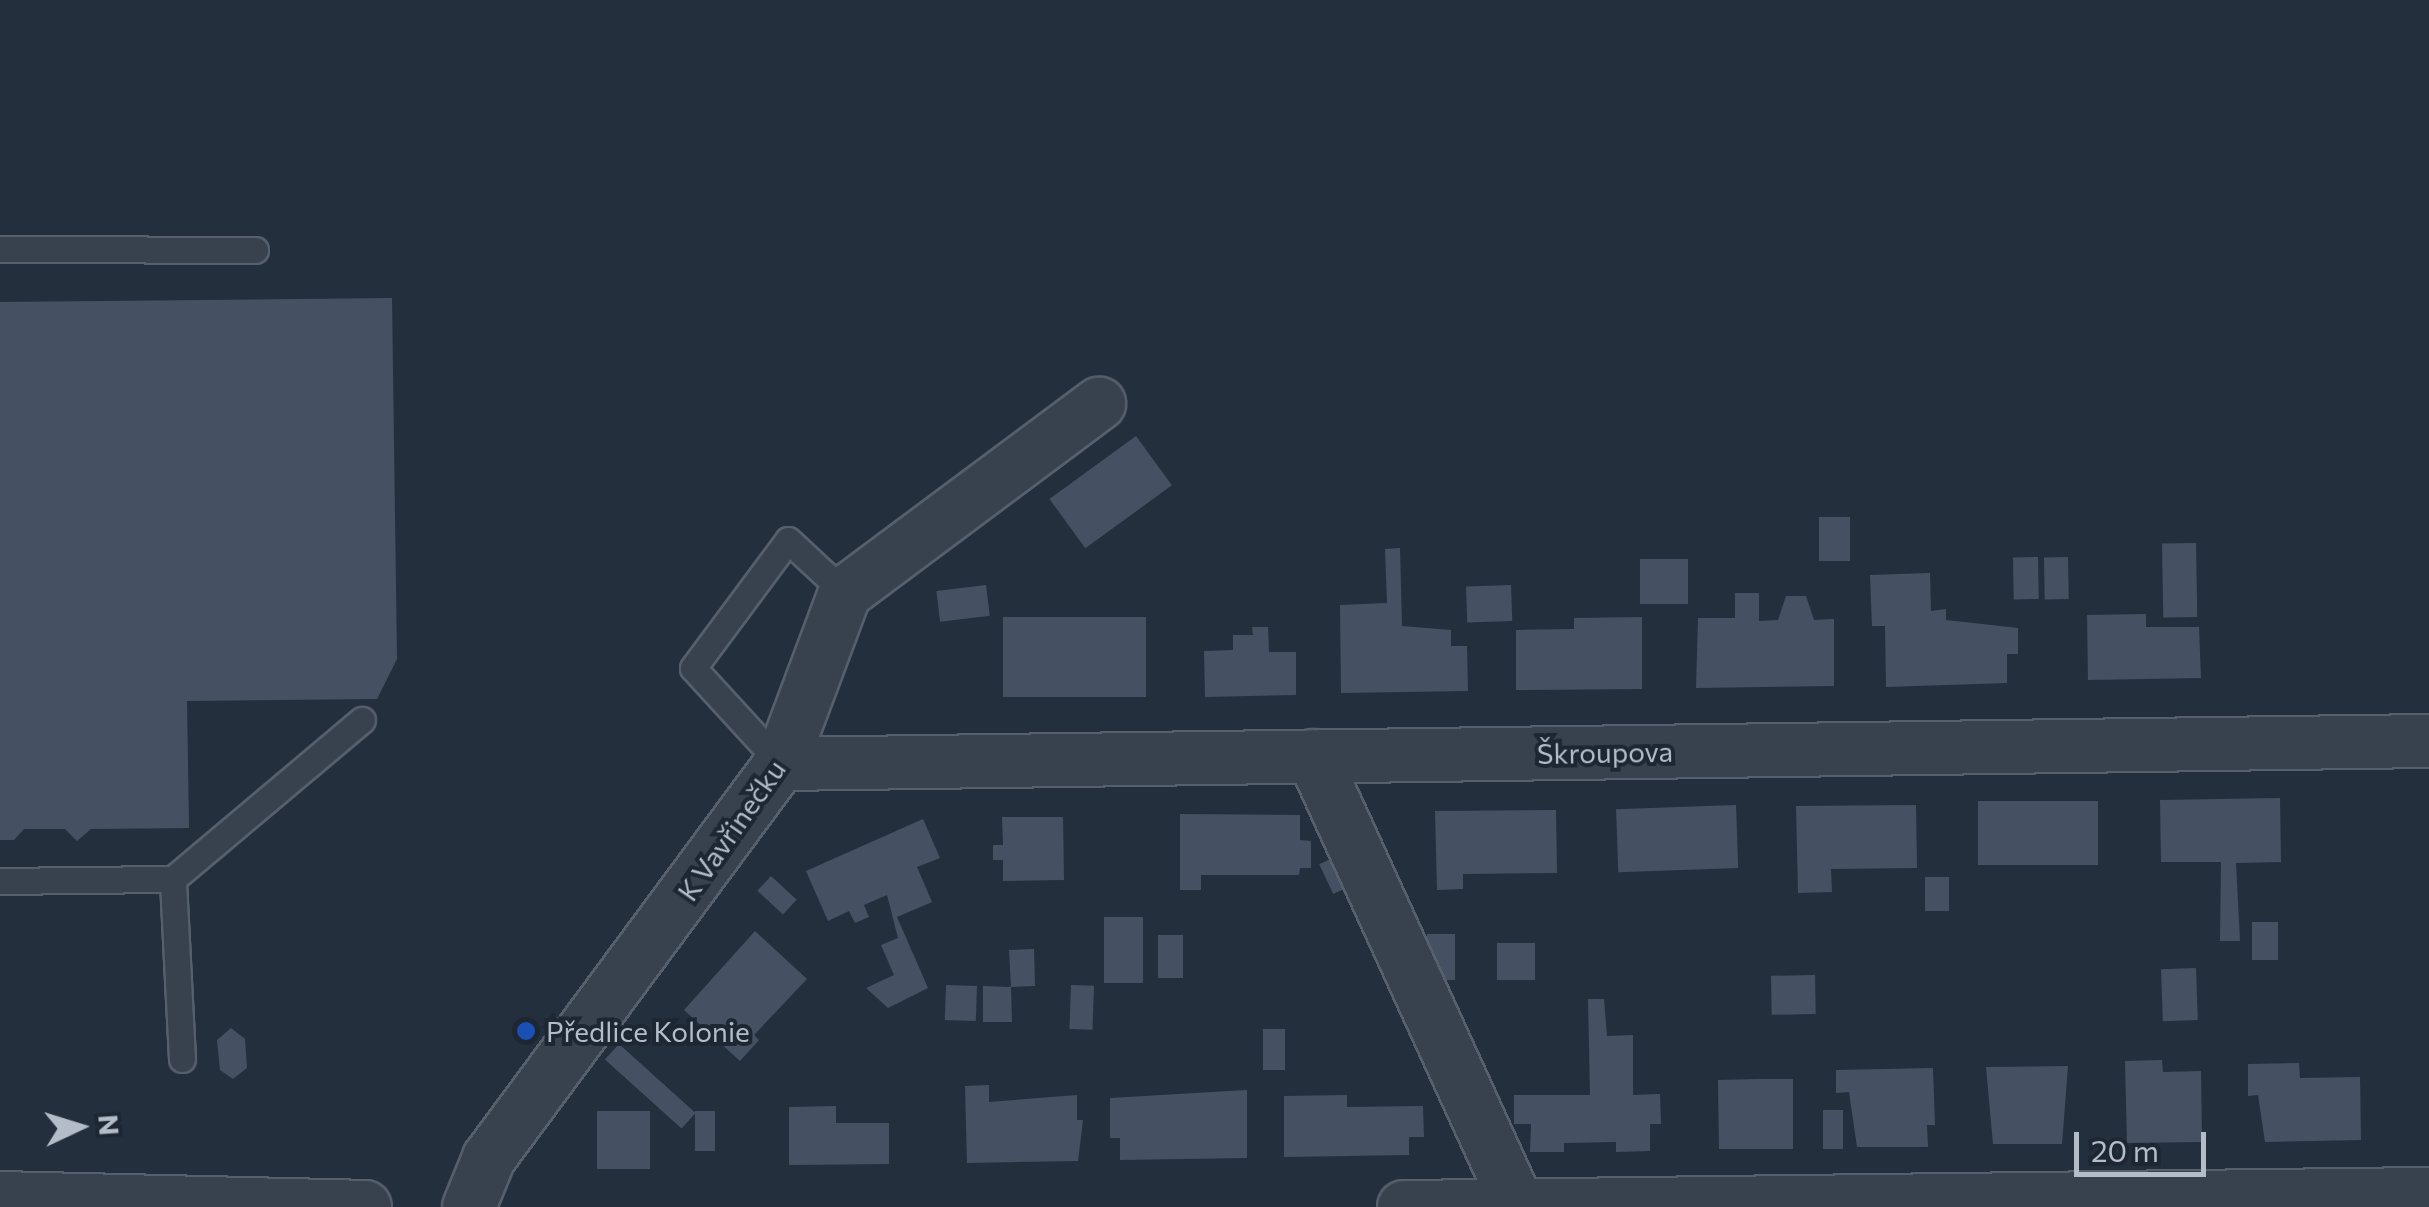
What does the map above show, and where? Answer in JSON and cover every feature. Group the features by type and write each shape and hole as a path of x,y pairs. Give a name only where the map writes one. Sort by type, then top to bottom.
{"street":[{"path":"846,593 1098,404"},
{"name":"K Vavřinečku","path":"469,1207 489,1158 781,764 846,593"},
{"name":"Škroupova","path":"781,764 2429,740"},
{"path":"1312,756 1518,1205"},
{"path":"1404,1207 2429,1194"},
{"path":"0,1198 366,1207"}],"lane":[{"path":"0,249 255,250"},
{"path":"781,764 693,668 788,540 846,593"},
{"path":"0,881 173,879 362,720"},
{"path":"173,879 182,1059"}],"building":[{"path":"392,298 397,659 377,699 187,701 189,828 91,829 77,841 65,829 24,829 14,840 0,840 0,302"},
{"path":"1136,436 1172,485 1085,548 1049,499"},
{"path":"1819,517 1850,517 1850,561 1819,561"},
{"path":"2196,543 2197,617 2163,618 2162,544"},
{"path":"1400,548 1402,626 1451,630 1451,646 1467,646 1468,691 1341,693 1340,605 1387,603 1385,549"},
{"path":"2013,557 2038,557 2039,599 2014,599"},
{"path":"2044,557 2068,557 2069,599 2045,599"},
{"path":"1640,559 1688,559 1688,604 1640,604"},
{"path":"1930,573 1931,611 1946,609 1946,620 2018,628 2018,654 2007,654 2007,683 1886,687 1885,626 1872,626 1870,575"},
{"path":"986,585 990,616 940,622 936,591"},
{"path":"1511,585 1512,621 1467,623 1466,587"},
{"path":"1735,593 1759,593 1759,621 1778,620 1786,596 1806,596 1814,620 1834,619 1834,686 1696,688 1698,618 1735,618"},
{"path":"2146,614 2146,627 2199,627 2201,678 2088,680 2087,615"},
{"path":"1003,617 1146,617 1146,697 1003,697"},
{"path":"1642,617 1642,689 1516,690 1516,630 1574,629 1574,618"},
{"path":"1252,627 1268,627 1269,652 1296,652 1296,695 1205,697 1204,651 1233,650 1233,635 1253,635"},
{"path":"2280,798 2281,862 2236,863 2240,941 2220,941 2221,862 2161,862 2160,800"},
{"path":"1978,801 2098,801 2098,865 1978,865"},
{"path":"1736,805 1738,868 1618,872 1616,809"},
{"path":"1916,805 1917,868 1831,869 1832,892 1798,893 1796,806"},
{"path":"1556,810 1557,873 1463,874 1463,889 1437,890 1435,811"},
{"path":"1180,814 1300,815 1300,840 1311,841 1311,868 1300,868 1299,875 1201,875 1201,890 1180,890"},
{"path":"1002,817 1063,817 1064,880 1003,881 1003,860 993,860 993,845 1003,845"},
{"path":"923,819 940,858 917,867 932,902 897,917 928,988 888,1008 866,988 894,975 881,945 898,938 887,895 864,905 869,917 855,923 849,911 828,921 806,871"},
{"path":"1341,854 1355,884 1333,894 1319,864"},
{"path":"771,876 797,900 783,914 757,891"},
{"path":"1925,877 1949,877 1949,911 1925,911"},
{"path":"1104,917 1143,917 1143,983 1104,983"},
{"path":"2252,922 2278,922 2278,960 2252,960"},
{"path":"755,931 807,979 754,1035 759,1040 740,1061 684,1010"},
{"path":"1427,934 1455,934 1455,980 1427,980"},
{"path":"1158,935 1183,935 1183,978 1158,978"},
{"path":"1497,943 1535,943 1535,980 1497,980"},
{"path":"1034,949 1035,986 1011,987 1009,950"},
{"path":"2196,968 2198,1020 2163,1021 2161,969"},
{"path":"1815,975 1816,1014 1772,1015 1771,976"},
{"path":"946,985 977,986 976,1021 945,1020"},
{"path":"1071,985 1094,986 1092,1030 1069,1029"},
{"path":"983,986 1011,987 1012,1022 983,1022"},
{"path":"1588,999 1604,999 1607,1036 1633,1035 1633,1095 1660,1094 1661,1124 1650,1124 1650,1151 1616,1152 1616,1142 1564,1143 1564,1152 1530,1152 1531,1124 1514,1124 1514,1095 1590,1095"},
{"path":"231,1028 245,1039 247,1068 233,1079 220,1070 217,1040"},
{"path":"1263,1029 1285,1029 1285,1070 1263,1070"},
{"path":"619,1044 696,1113 681,1129 605,1060"},
{"path":"2162,1060 2163,1072 2201,1071 2202,1142 2127,1143 2125,1061"},
{"path":"2299,1063 2300,1078 2360,1077 2361,1140 2265,1142 2258,1095 2248,1096 2248,1064"},
{"path":"2068,1066 2062,1144 1993,1144 1986,1067"},
{"path":"1933,1068 1935,1125 1927,1125 1928,1147 1857,1147 1849,1092 1836,1093 1836,1070"},
{"path":"1793,1079 1793,1149 1719,1149 1718,1080"},
{"path":"989,1085 989,1102 1077,1095 1077,1120 1083,1120 1078,1161 967,1163 965,1086"},
{"path":"1247,1090 1247,1158 1120,1160 1120,1138 1110,1138 1110,1098"},
{"path":"1347,1095 1347,1107 1423,1106 1424,1137 1409,1137 1409,1155 1284,1157 1284,1096"},
{"path":"836,1106 836,1123 889,1123 889,1164 789,1165 789,1107"},
{"path":"1823,1110 1843,1110 1843,1149 1823,1149"},
{"path":"597,1111 650,1111 650,1169 597,1169"},
{"path":"695,1111 715,1111 715,1151 695,1151"}],"place":[{"name":"Předlice Kolonie","path":"526,1031"}]}
